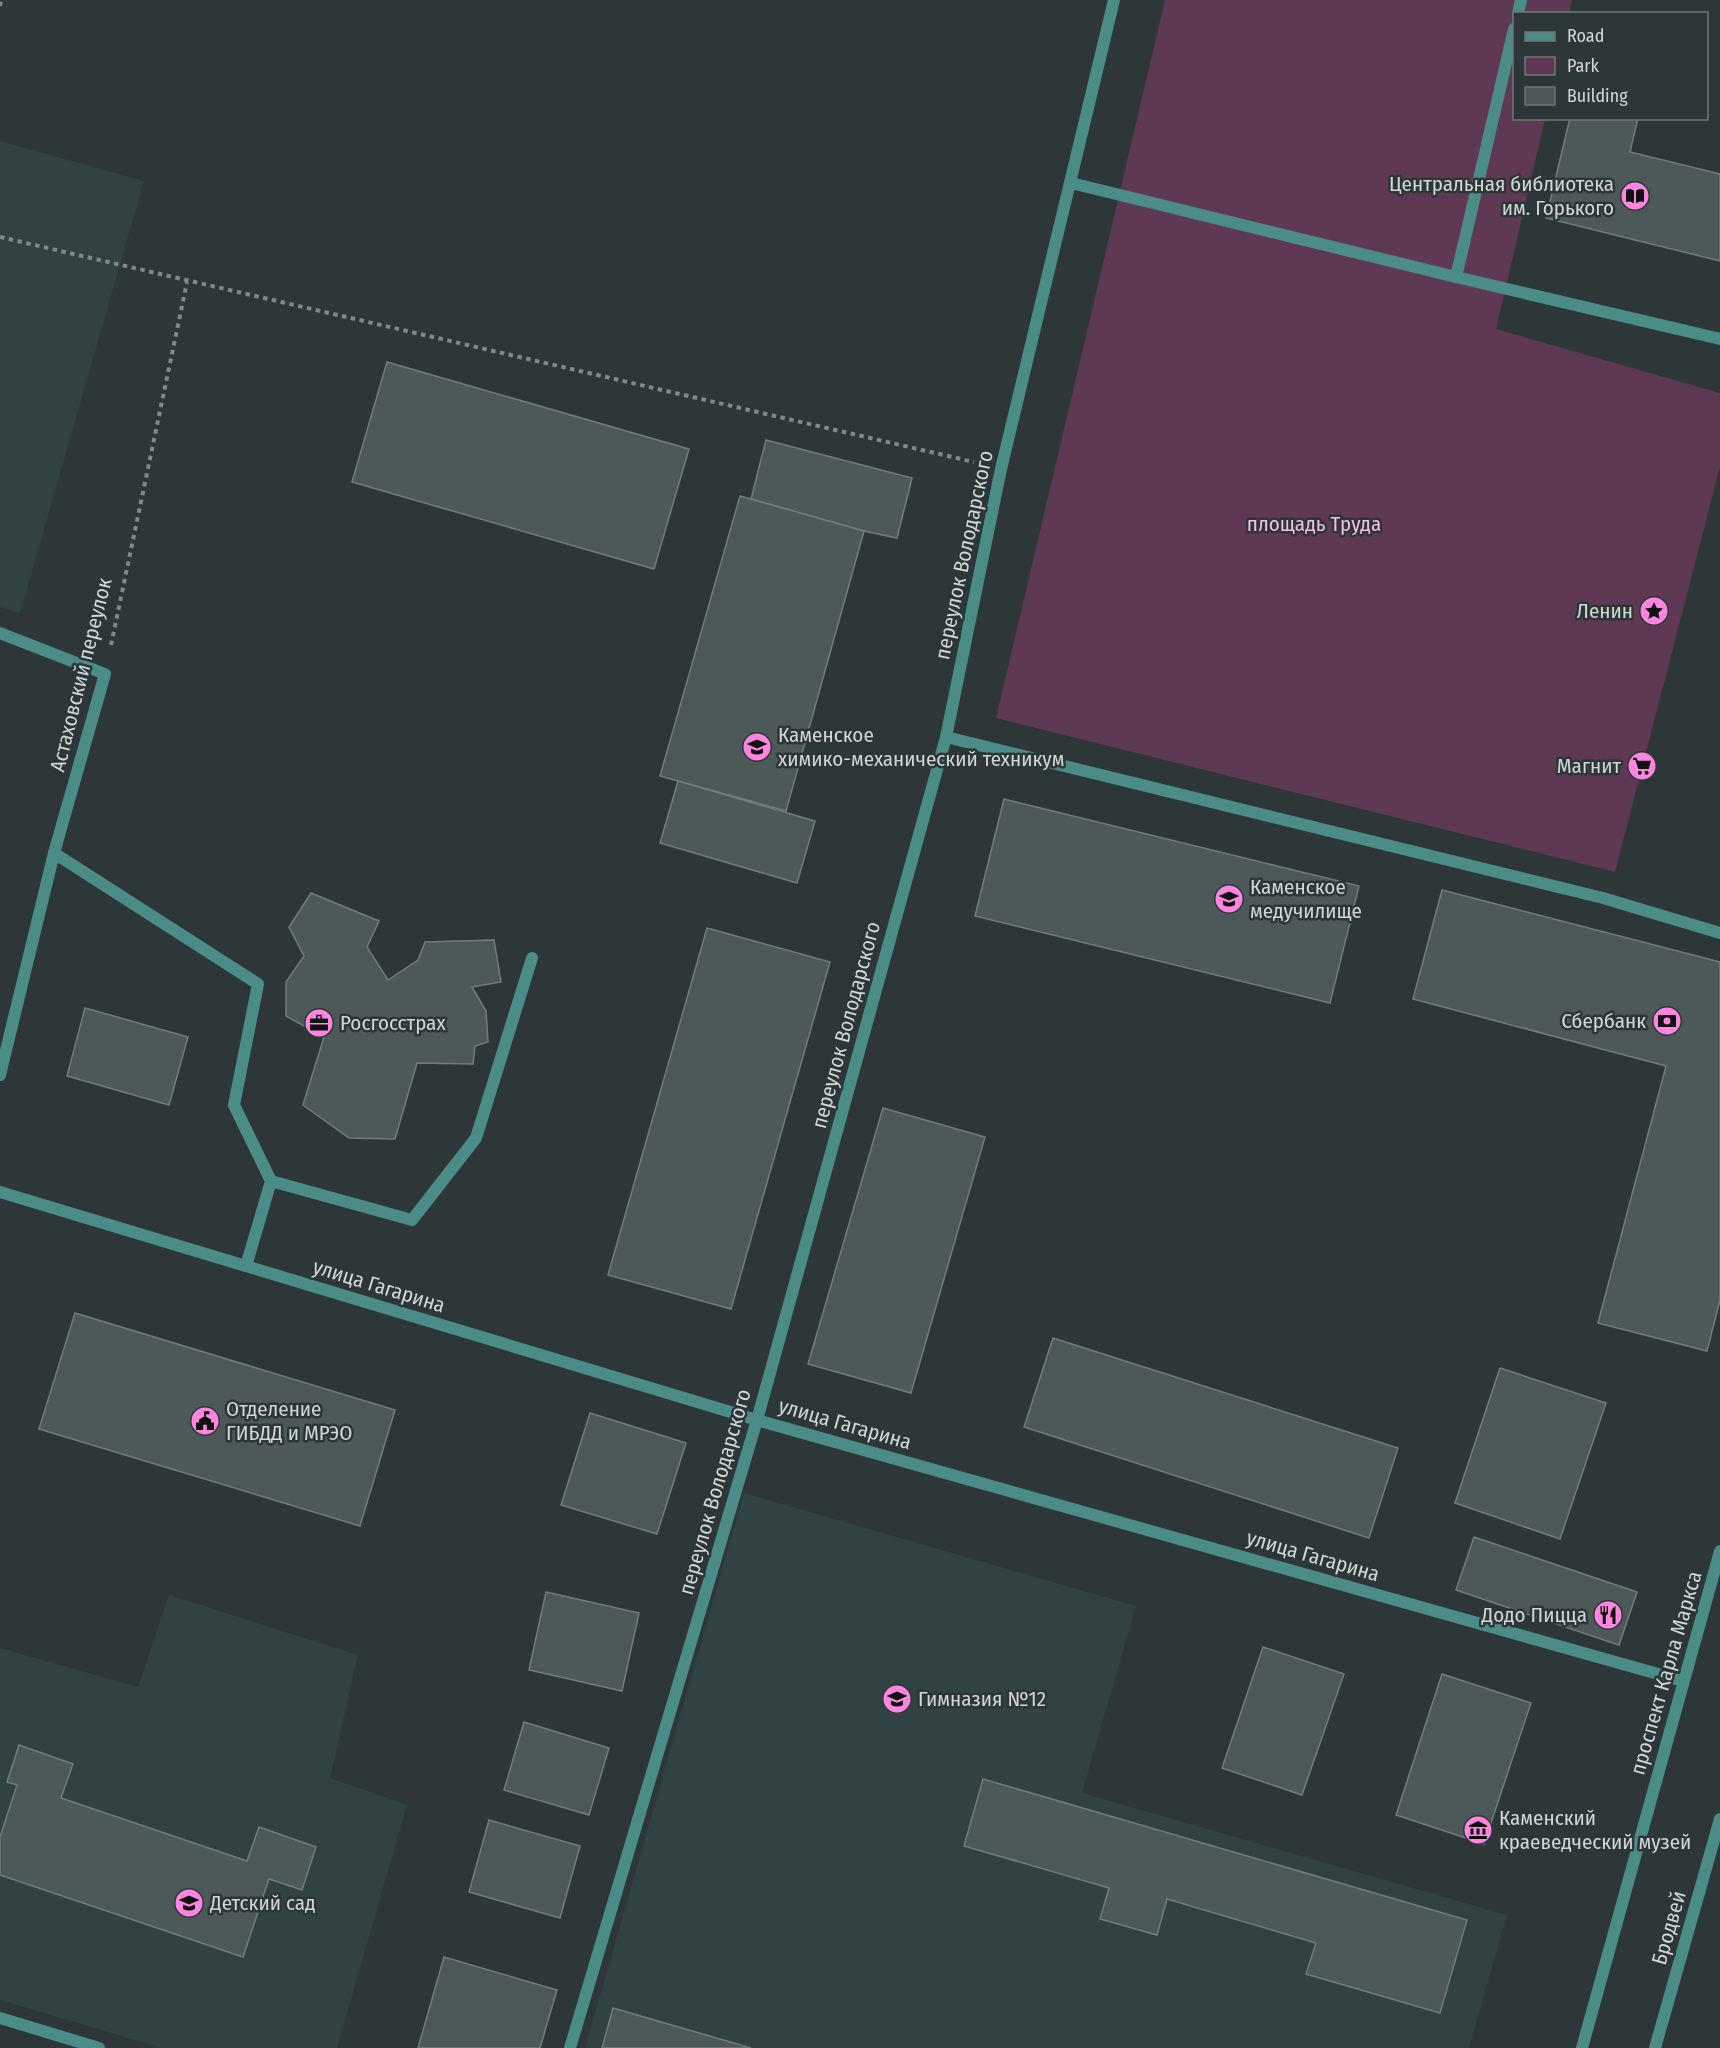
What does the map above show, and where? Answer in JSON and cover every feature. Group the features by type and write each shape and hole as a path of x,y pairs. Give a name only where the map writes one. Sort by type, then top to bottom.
{"street":[{"name":"переулок Володарского","path":"570,2048 757,1420 946,737 1001,469 1114,0"},
{"path":"1456,277 1513,37"},
{"path":"1071,183 1720,339"},
{"path":"0,633 105,674"},
{"name":"Астаховский переулок","path":"0,1076 54,853 105,674"},
{"path":"946,737 1603,898 1720,933"},
{"path":"54,853 258,984 234,1105 271,1181 246,1266"},
{"path":"271,1181 412,1220 476,1138 532,958"},
{"name":"улица Гагарина","path":"0,1192 757,1420 1683,1681"},
{"name":"проспект Карла Маркса","path":"1582,2048 1720,1551"},
{"name":"Бродвей","path":"1655,2048 1720,1819"},
{"path":"0,2018 99,2048"}],"path":[{"path":"0,6 1,0"},
{"path":"0,237 1001,469"},
{"name":"Астаховский переулок","path":"105,674 187,282"}],"shaded area":[{"path":"0,141 144,181 20,613 0,607"},
{"name":"Гимназия №12","path":"744,1493 1136,1606 1082,1793 1507,1915 1469,2048 585,2048"},
{"name":"Детский сад","path":"169,1595 358,1655 330,1778 407,1805 337,2048 162,2048 0,2000 0,1648 138,1687"}],"green space":[{"name":"площадь Труда","path":"1165,0 1572,0 1569,12 1513,12 1513,120 1545,120 1496,329 1720,393 1720,467 1615,872 996,718"}],"building":[{"name":"Центральная библиотека им. Горького","path":"1570,120 1638,120 1630,152 1720,174 1720,261 1546,218"},
{"path":"387,362 689,449 654,569 352,482"},
{"path":"766,440 912,478 897,538 751,499"},
{"path":"740,496 864,531 786,811 660,776"},
{"path":"678,781 815,821 797,883 660,843"},
{"path":"1004,799 1359,886 1330,1003 975,916"},
{"path":"1442,890 1720,962 1720,1300 1707,1351 1598,1323 1666,1066 1413,999"},
{"path":"311,893 379,921 367,947 388,980 418,960 425,942 494,940 501,982 472,987 486,1011 488,1042 475,1046 473,1064 417,1063 395,1139 349,1138 303,1105 324,1037 286,1016 286,982 304,956 289,927"},
{"path":"707,928 830,962 731,1309 608,1275"},
{"path":"85,1008 188,1037 169,1105 67,1076"},
{"path":"883,1108 985,1137 911,1393 808,1364"},
{"path":"75,1313 395,1410 360,1526 39,1429"},
{"path":"1053,1338 1398,1448 1369,1538 1024,1427"},
{"path":"1500,1368 1606,1403 1560,1539 1455,1503"},
{"path":"590,1413 686,1443 657,1534 561,1505"},
{"path":"1474,1537 1637,1592 1619,1645 1456,1590"},
{"path":"546,1592 639,1613 622,1691 529,1670"},
{"path":"1263,1647 1344,1674 1302,1795 1222,1768"},
{"path":"1442,1674 1531,1703 1484,1844 1396,1815"},
{"path":"524,1722 609,1748 589,1815 504,1790"},
{"path":"19,1745 73,1764 61,1798 247,1861 259,1827 316,1847 302,1890 269,1879 243,1957 0,1875 0,1837 17,1785 7,1782"},
{"path":"983,1779 1467,1920 1440,2013 1306,1974 1316,1943 1167,1899 1157,1935 1100,1919 1109,1888 964,1846"},
{"path":"489,1820 580,1846 560,1918 469,1892"},
{"path":"444,1957 557,1990 540,2048 418,2048"},
{"path":"613,2008 751,2048 602,2048"}],"place":[{"name":"Центральная библиотека им. Горького","path":"1635,196"},
{"name":"Ленин","path":"1654,611"},
{"name":"Каменское химико-механический техникум","path":"757,747"},
{"name":"Магнит","path":"1642,766"},
{"name":"Каменское медучилище","path":"1229,899"},
{"name":"Сбербанк","path":"1667,1021"},
{"name":"Росгосстрах","path":"319,1023"},
{"name":"Отделение ГИБДД и МРЭО","path":"205,1421"},
{"name":"Додо Пицца","path":"1608,1615"},
{"name":"Гимназия №12","path":"897,1699"},
{"name":"Каменский краеведческий музей","path":"1478,1830"},
{"name":"Детский сад","path":"189,1903"}]}
